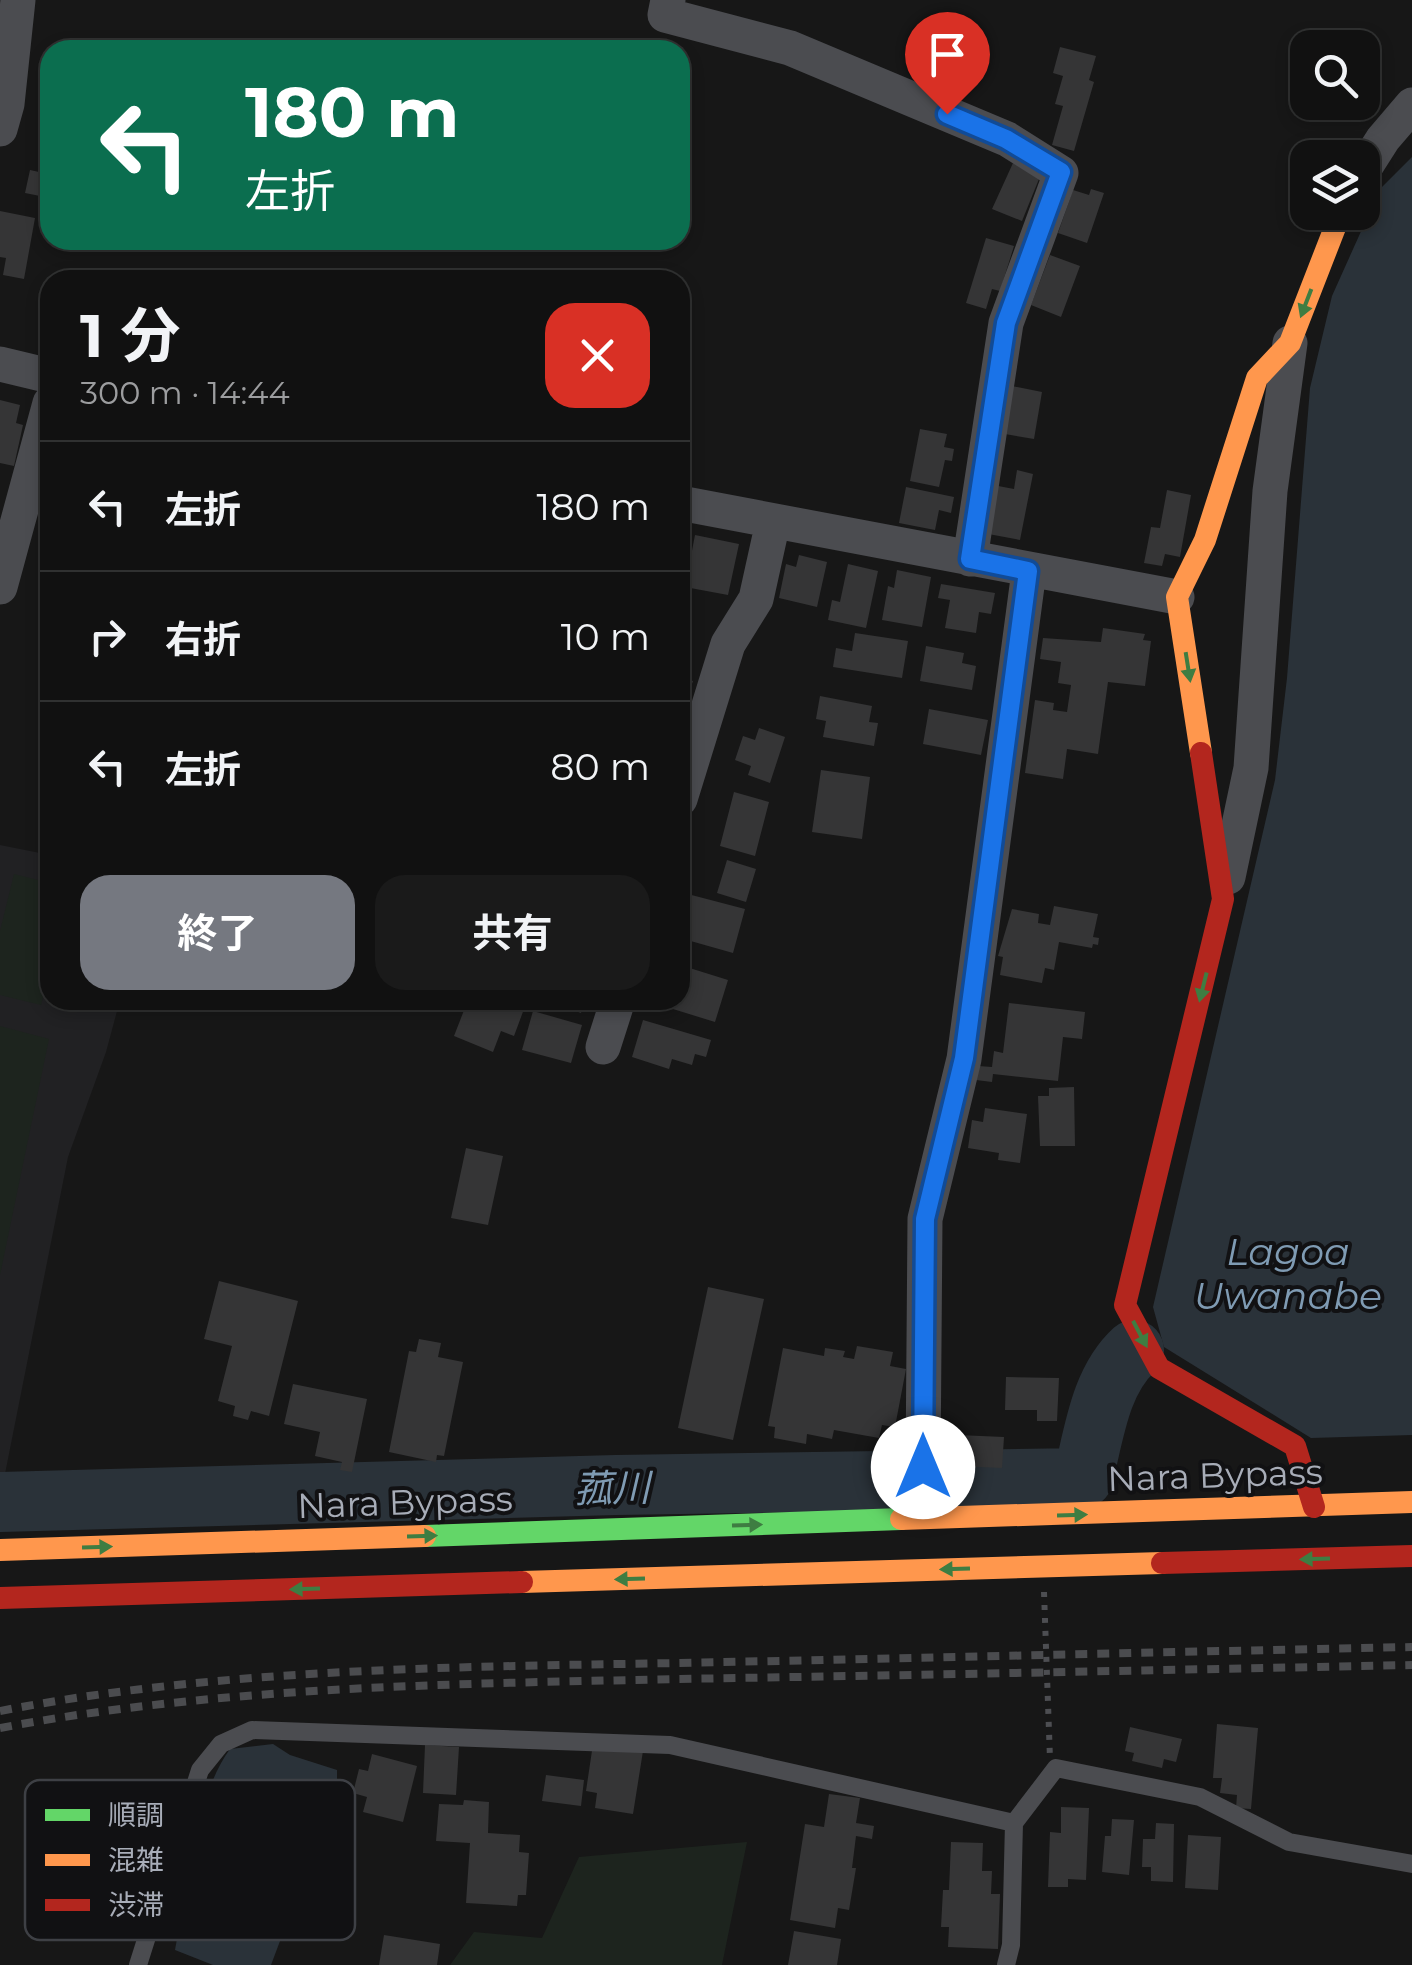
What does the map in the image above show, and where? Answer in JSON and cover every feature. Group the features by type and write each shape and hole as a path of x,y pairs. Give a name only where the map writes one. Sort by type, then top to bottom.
{"main road":[{"path":"1314,1507 1295,1446 1159,1368 1124,1304 1223,899 1178,598 1205,540 1257,378 1290,342 1334,230"},
{"name":"Nara Bypass","path":"0,1550 1412,1502"},
{"path":"0,1598 1412,1556"}],"street":[{"path":"0,129 7,104 18,0"},
{"path":"668,0 664,15 790,48 1006,139 1061,172 1006,323 970,559"},
{"path":"1380,144 1412,104"},
{"path":"1223,899 1251,768 1270,491 1290,342"},
{"path":"3,358 40,372"},
{"path":"0,585 40,440"},
{"path":"690,505 1178,598"},
{"path":"690,766 728,644 756,598 773,522"},
{"path":"923,1467 925,1219 964,1058 1028,571"},
{"path":"603,1047 615,1010"}],"lane":[{"path":"197,1780 221,1744 252,1730 670,1744 1014,1823"},
{"path":"1006,1965 1011,1945 1014,1823 1056,1768 1200,1798 1289,1842 1412,1864"},
{"path":"138,1965 146,1940"}],"path":[{"path":"1044,1592 1050,1759"}],"shaded area":[{"path":"0,845 40,853 40,1010 117,1010 68,1157 0,1499"},
{"path":"14,874 40,880 40,1005 0,995 0,931"},
{"path":"0,1026 49,1039 0,1275"},
{"path":"747,1842 722,1965 450,1965 474,1932 542,1938 579,1857"}],"water":[{"name":"Lagoa Uwanabe","path":"1412,157 1412,1435 1311,1438 1164,1347 1153,1307 1275,780 1310,388 1332,296 1362,230 1380,230 1380,189"},
{"path":"273,1744 290,1755 337,1770 337,1780 213,1780 230,1749"},
{"path":"177,1940 280,1940 271,1965 213,1965 175,1950"}],"building":[{"path":"1060,47 1096,56 1089,80 1094,82 1074,151 1052,145 1063,106 1055,104 1063,76 1053,73"},
{"path":"1013,163 1041,174 1022,221 992,209"},
{"path":"40,167 40,196 25,193 30,170 39,172"},
{"path":"1091,189 1104,193 1087,243 1058,233 1073,190 1089,195"},
{"path":"0,211 35,218 24,279 3,275 6,258 0,257"},
{"path":"986,238 1014,246 1000,291 992,289 986,309 966,303"},
{"path":"1050,255 1080,266 1061,317 1031,305"},
{"path":"1007,385 1042,392 1034,439 999,433"},
{"path":"0,400 20,405 16,423 23,425 14,466 0,463"},
{"path":"920,429 947,434 944,447 954,449 952,461 945,460 939,487 910,481"},
{"path":"1017,470 1033,474 1020,540 983,533 993,485 1014,489"},
{"path":"906,487 954,497 951,513 939,510 935,530 899,523"},
{"path":"1167,490 1191,495 1180,557 1165,554 1162,566 1144,563 1151,527 1160,528"},
{"path":"695,535 739,544 728,595 690,588"},
{"path":"799,555 827,562 817,607 779,598 786,564 796,567"},
{"path":"848,564 878,571 866,628 828,620 832,600 840,602"},
{"path":"897,570 931,577 922,627 882,620 888,586 894,588"},
{"path":"941,584 995,593 991,614 979,612 976,633 945,628 950,600 938,598"},
{"path":"1103,628 1145,634 1143,640 1151,641 1145,686 1108,682 1098,754 1067,749 1063,779 1025,773 1035,700 1054,703 1053,710 1067,712 1071,685 1058,683 1061,662 1040,659 1043,638 1101,642"},
{"path":"855,633 908,641 902,678 833,667 836,648 852,651"},
{"path":"926,646 964,653 962,663 976,666 972,690 920,681"},
{"path":"820,696 872,706 869,722 878,723 874,746 823,737 826,721 816,719"},
{"path":"929,709 988,720 981,755 923,744"},
{"path":"759,728 785,737 770,783 748,775 751,766 735,760 743,736 755,740"},
{"path":"821,770 870,777 862,839 812,832"},
{"path":"734,792 769,802 755,856 720,846"},
{"path":"727,860 756,869 746,902 717,893"},
{"path":"690,895 745,909 733,953 690,941"},
{"path":"1054,906 1098,914 1093,937 1099,938 1098,945 1093,944 1092,948 1059,942 1054,970 1045,968 1042,983 1000,975 1003,957 998,956 1012,909 1039,914 1038,923 1050,925"},
{"path":"690,968 728,980 715,1022 676,1010 690,1010"},
{"path":"1009,1003 1085,1012 1082,1039 1063,1037 1058,1081 993,1074 992,1082 976,1080 978,1066 992,1067 994,1051 1003,1053"},
{"path":"464,1010 524,1010 514,1036 501,1031 493,1052 454,1036"},
{"path":"533,1011 582,1025 571,1063 522,1050"},
{"path":"643,1020 711,1040 706,1057 695,1054 692,1065 672,1059 669,1069 632,1057"},
{"path":"1074,1087 1075,1146 1040,1146 1038,1096 1049,1096 1049,1088"},
{"path":"985,1108 1027,1114 1020,1163 998,1160 999,1153 968,1148 972,1120 983,1122"},
{"path":"466,1148 503,1156 488,1225 451,1218"},
{"path":"219,1281 298,1301 269,1416 251,1411 248,1420 233,1416 235,1406 218,1401 232,1346 204,1339"},
{"path":"708,1287 764,1299 733,1440 678,1428"},
{"path":"419,1339 441,1343 438,1357 463,1362 444,1456 437,1455 436,1462 389,1452 409,1351 416,1352"},
{"path":"857,1346 893,1352 890,1366 906,1369 895,1427 882,1425 879,1438 834,1430 832,1439 807,1434 806,1444 774,1438 775,1427 768,1426 783,1348 824,1356 825,1348 845,1351 843,1357 854,1359"},
{"path":"1006,1377 1059,1378 1057,1421 1037,1421 1037,1410 1005,1410"},
{"path":"293,1384 367,1399 352,1472 340,1470 342,1462 315,1456 320,1432 284,1424"},
{"path":"935,1434 1004,1437 1002,1468 933,1465"},
{"path":"1217,1724 1258,1728 1251,1809 1236,1808 1237,1795 1220,1793 1222,1778 1213,1778"},
{"path":"1130,1727 1182,1739 1176,1762 1164,1759 1162,1768 1132,1761 1134,1753 1125,1751"},
{"path":"593,1744 643,1751 633,1814 595,1808 597,1793 586,1791"},
{"path":"425,1745 459,1747 456,1795 423,1793"},
{"path":"372,1754 417,1766 403,1822 363,1812 367,1797 355,1794 355,1785 359,1769 368,1771"},
{"path":"546,1775 584,1780 581,1806 542,1801"},
{"path":"829,1794 860,1798 856,1823 874,1826 872,1839 856,1836 852,1868 856,1868 849,1910 838,1908 835,1928 790,1920 805,1824 824,1827"},
{"path":"464,1800 489,1802 488,1833 520,1835 519,1852 529,1853 526,1895 518,1895 517,1906 466,1903 470,1843 436,1841 439,1804 463,1805"},
{"path":"1061,1807 1089,1808 1086,1880 1068,1879 1068,1887 1048,1887 1050,1832 1061,1833"},
{"path":"1112,1819 1134,1820 1129,1875 1102,1872 1105,1836 1111,1836"},
{"path":"1156,1823 1174,1824 1173,1882 1151,1881 1151,1867 1142,1867 1143,1839 1155,1839"},
{"path":"1188,1835 1221,1837 1218,1890 1185,1888"},
{"path":"951,1842 983,1843 982,1871 992,1871 991,1894 1000,1894 998,1949 948,1947 949,1927 941,1927 943,1890 949,1890"},
{"path":"794,1931 841,1939 837,1965 788,1965"},
{"path":"384,1935 440,1944 437,1965 379,1965"}],"waterway":[{"name":"菰川","path":"0,1502 616,1485 1083,1478 1106,1393 1134,1350"}],"railway":[{"path":"0,1711 168,1686 338,1672 1412,1647"},
{"path":"0,1728 168,1703 423,1686 1412,1665"}],"traffic: fast":[{"path":"425,1536 901,1519"}],"traffic: slow":[{"path":"1201,753 1177,597 1205,540 1257,378 1290,343 1334,230"},
{"path":"901,1519 1412,1502"},
{"path":"0,1550 425,1536"},
{"path":"522,1582 1162,1563"}],"traffic: jam":[{"path":"1201,753 1223,899 1125,1305 1159,1368 1295,1446 1314,1507"},
{"path":"1162,1563 1412,1556"},
{"path":"0,1598 522,1582"}],"route":[{"path":"923,1467 925,1219 964,1058 1028,571 970,559 1006,323 1061,172 1006,139 947,114"}]}
